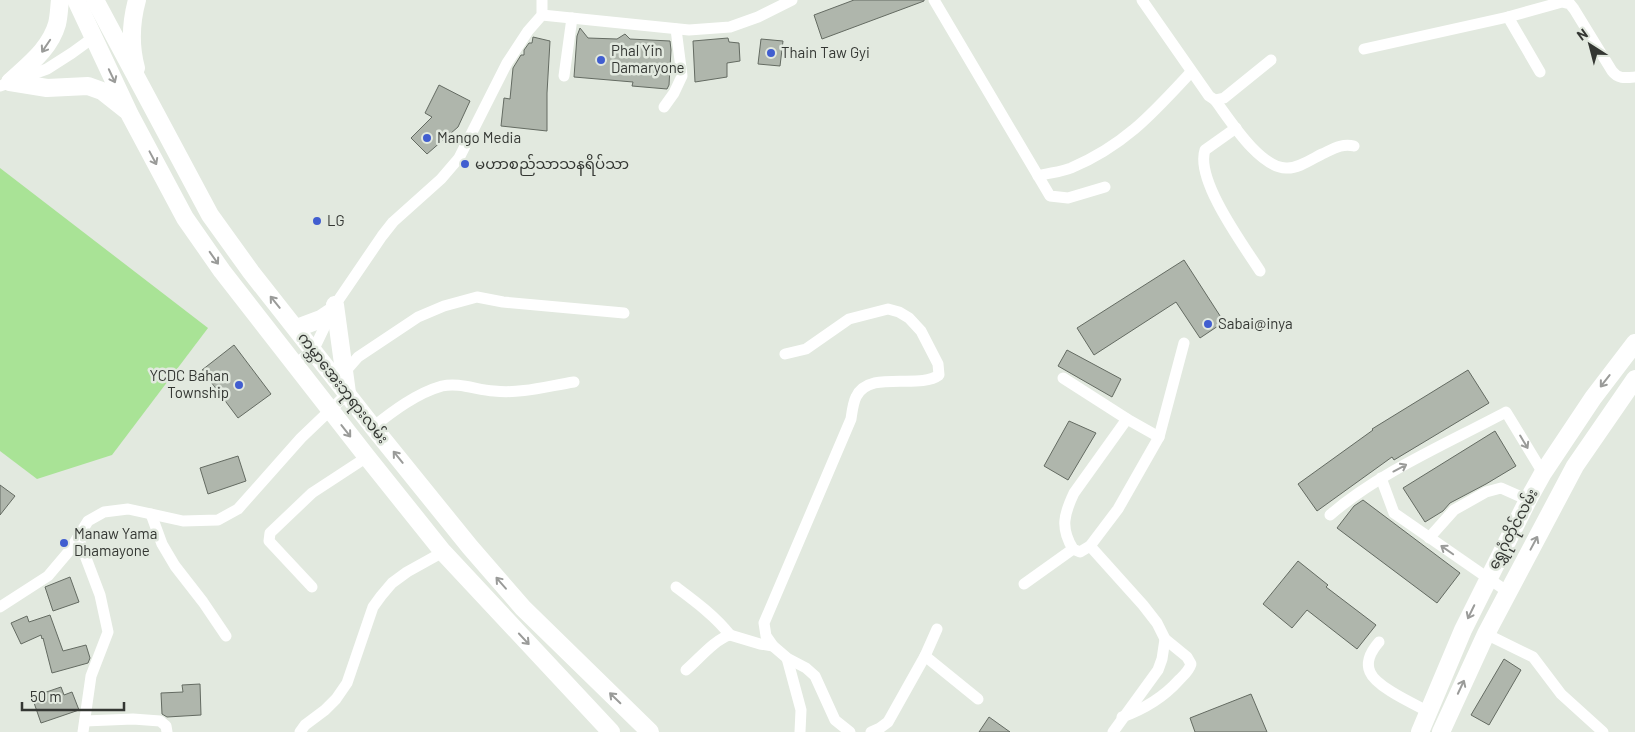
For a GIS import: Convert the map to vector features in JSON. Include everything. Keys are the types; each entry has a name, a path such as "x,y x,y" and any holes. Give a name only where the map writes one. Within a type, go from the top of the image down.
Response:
{"main road":[{"path":"5,84 36,58 48,43 57,24 60,0"},
{"name":"ကမ္ဘာအေးဘုရားလမ်း","path":"76,0 130,115 186,218 222,271 443,552 575,695 612,732"},
{"name":"ကမ္ဘာအေးဘုရားလမ်း","path":"95,0 210,216 251,272 470,547 522,608 650,732"},
{"path":"94,36 118,16 130,0"},
{"path":"137,0 132,19 135,65 148,101"},
{"path":"5,84 47,88 88,86 102,91 130,115"},
{"path":"297,328 321,319 334,308"},
{"path":"334,308 347,394"},
{"name":"ရွှေဂုံတိုင်လမ်း","path":"1420,732 1462,630 1528,500 1543,473 1593,398 1635,343"},
{"name":"ရွှေဂုံတိုင်လမ်း","path":"1441,732 1486,634 1575,466 1635,379"},
{"path":"575,695 595,678"}],"street":[{"path":"296,364 313,351 334,308 393,222 441,180 459,158 507,63 528,31 542,15 542,0"},
{"path":"542,15 689,30 730,27 758,17 792,0"},
{"path":"934,0 1050,196 1068,198 1105,187"},
{"path":"1142,0 1209,96 1215,100 1243,138 1259,155 1279,166 1287,168 1296,166 1345,144 1354,146"},
{"path":"1364,49 1508,17 1562,2 1570,4 1574,9 1616,76 1635,78"},
{"path":"1508,17 1540,72"},
{"path":"564,76 572,18"},
{"path":"664,107 682,76 676,29"},
{"path":"5,84 47,69 94,36"},
{"path":"1215,100 1224,98 1271,60"},
{"path":"1038,176 1070,168 1106,151 1153,113 1191,72"},
{"path":"1236,128 1205,150 1203,155 1211,188 1219,208 1260,271"},
{"path":"344,373 358,357 418,317 444,306 477,298 624,313"},
{"path":"785,354 806,349 848,320 888,309 899,312 909,318 920,331 938,364 939,375 934,378 921,381 887,381 865,387 856,396 851,419 764,623 766,636 773,646 787,658 806,668 815,676 835,720 850,732"},
{"path":"1127,419 1074,493 1068,507 1064,521 1065,532 1073,549 1080,552 1090,546 1118,509 1159,437 1184,343"},
{"path":"1062,378 1159,437"},
{"path":"373,426 398,408 441,386 457,384 495,392 516,391 574,382"},
{"path":"0,607 48,576 70,550 88,521 104,512 128,509 183,521 218,520 238,509 301,438 347,394"},
{"path":"1330,515 1381,478 1506,412 1543,473"},
{"path":"312,587 269,541 270,533 312,492 367,457"},
{"path":"1381,478 1394,513 1508,592"},
{"path":"1429,538 1454,510 1486,492 1501,488 1528,500"},
{"path":"151,514 162,544 175,566 226,636"},
{"path":"78,537 100,595 108,632 91,676 84,726 133,719 160,721 166,726 167,732"},
{"path":"1090,546 1143,605 1157,623 1165,638 1187,657 1191,664 1189,670 1170,690 1150,706 1122,718"},
{"path":"1024,584 1073,549"},
{"path":"300,732 305,725 336,699 347,683 373,607 381,596 392,583 407,572 443,552"},
{"path":"676,587 705,608 730,635 773,646"},
{"path":"871,732 888,722 925,656 937,629"},
{"path":"1486,634 1533,657 1561,694 1604,732"},
{"path":"686,670 719,641 730,635"},
{"path":"1112,732 1152,681 1162,659 1165,638"},
{"path":"1378,642 1372,650 1368,661 1370,672 1384,688 1429,712"},
{"path":"925,656 978,699"},
{"path":"787,658 801,710 800,732"}],"green space":[{"path":"0,168 208,328 112,455 37,479 0,451"}],"building":[{"path":"854,0 924,1 822,39 814,15"},
{"path":"580,28 588,38 617,39 625,34 630,39 670,41 669,85 667,89 632,86 633,82 574,77 577,36"},
{"path":"533,37 550,41 547,131 501,126 504,98 510,99 513,68 521,55 524,55 524,50 529,43 532,43"},
{"path":"728,38 729,42 739,43 740,61 727,63 727,77 695,82 693,41"},
{"name":"Thain Taw Gyi","path":"761,39 783,41 780,66 758,64"},
{"path":"439,85 470,101 458,127 427,154 411,138 432,117 425,113"},
{"path":"1184,260 1224,322 1200,338 1176,302 1094,355 1077,328"},
{"path":"234,345 271,394 238,418 202,370"},
{"path":"1067,350 1121,379 1112,397 1058,366"},
{"path":"1468,370 1489,403 1394,460 1392,457 1317,511 1298,484 1372,429"},
{"path":"1069,421 1096,433 1068,480 1044,466"},
{"path":"1495,431 1516,466 1450,503 1443,511 1425,522 1403,488"},
{"path":"238,456 246,481 208,494 200,468"},
{"path":"0,485 15,496 0,515"},
{"path":"1363,500 1460,573 1437,603 1337,528 1354,506"},
{"path":"1298,561 1328,585 1326,587 1376,625 1357,649 1307,610 1292,628 1263,604"},
{"path":"70,577 79,602 53,611 45,587"},
{"path":"50,615 63,651 86,645 90,658 88,663 52,673 41,635 21,644 11,623 27,616 29,622"},
{"path":"1504,659 1521,670 1489,725 1471,715"},
{"path":"200,684 201,715 167,717 162,714 161,693 183,692 182,685"},
{"path":"61,687 64,695 72,692 79,710 41,723 32,697"},
{"path":"1251,694 1267,732 1195,732 1190,718"},
{"path":"989,717 1010,732 979,732"}],"place":[{"name":"Thain Taw Gyi","path":"771,53"},
{"name":"Phal Yin Damaryone","path":"601,60"},
{"name":"Mango Media","path":"427,138"},
{"name":"မဟာစည်သာသနရိပ်သာ","path":"465,164"},
{"name":"LG","path":"317,221"},
{"name":"Sabai@inya","path":"1208,324"},
{"name":"YCDC Bahan Township","path":"239,385"},
{"name":"Manaw Yama Dhamayone","path":"64,543"}]}
